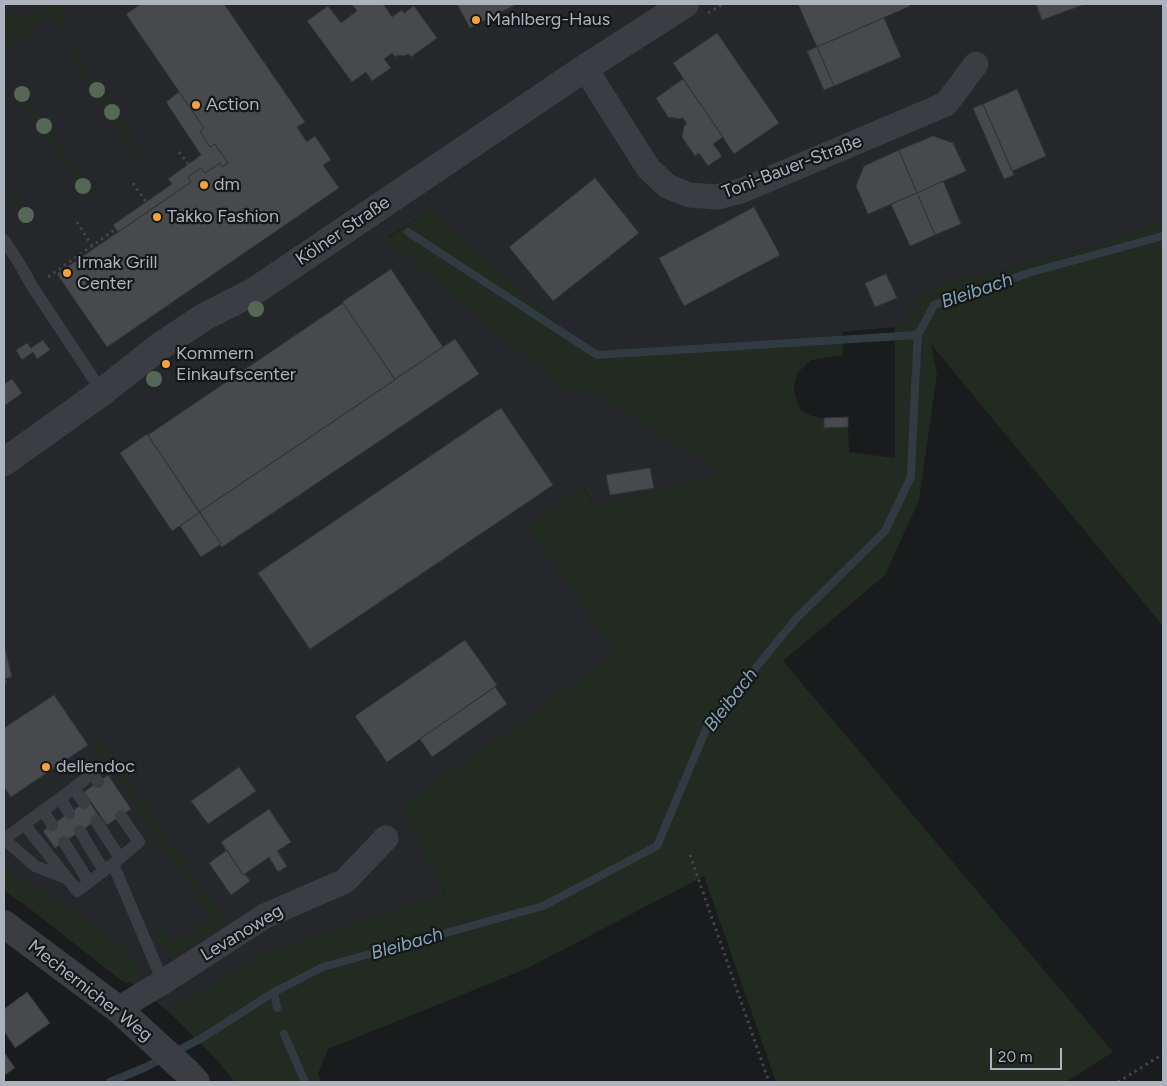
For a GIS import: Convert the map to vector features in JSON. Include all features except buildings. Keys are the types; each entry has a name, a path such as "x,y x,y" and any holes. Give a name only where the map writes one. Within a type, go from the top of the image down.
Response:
{"street":[{"name":"Kölner Straße","path":"4,462 102,392 159,347 204,317 253,292 585,68 685,4"},
{"name":"Toni-Bauer-Straße","path":"585,68 648,168 667,186 688,195 718,197 741,191 946,104 976,64"},
{"name":"Levanoweg","path":"118,1008 163,982 266,916 345,881 386,838"},
{"name":"Mechernicher Weg","path":"4,924 118,1008 192,1077"}],"lane":[{"path":"4,240 102,392"},
{"path":"68,878 35,866 4,839 92,774 98,782"},
{"path":"74,788 84,803"},
{"path":"60,798 69,813"},
{"path":"43,810 52,825"},
{"path":"24,824 77,891 113,865 139,842 121,816"},
{"path":"96,821 163,982"},
{"path":"80,831 113,865"},
{"path":"64,842 89,882"}],"path":[{"path":"180,152 188,164"},
{"path":"133,183 146,202"},
{"path":"77,222 94,247"},
{"path":"45,279 94,247 116,229"},
{"path":"4,682 9,681"},
{"path":"690,855 769,1082"},
{"path":"1118,1082 1163,1054"}],"shaded area":[{"path":"4,4 1163,4 1163,221 1091,247 932,288 895,327 597,360 430,209 387,238 563,389 597,395 724,473 595,507 583,487 616,654 403,805 445,895 256,957 169,1012 4,886"},
{"path":"43,4 61,4 64,7 63,28 52,15 4,49 4,18 44,13"},
{"path":"74,52 144,156 140,160 69,55"},
{"path":"21,88 92,192 87,196 15,92"},
{"path":"4,178 38,229 34,232 4,187"},
{"path":"430,209 597,360 842,332 843,355 811,360 797,373 794,385 795,396 800,409 811,416 824,418 825,428 848,427 849,452 895,458 895,327 932,288 1091,247 1163,221 1163,626 931,344 937,374 919,500 885,575 783,661 1113,1052 1066,1082 776,1082 704,876 528,968 328,1049 318,1074 322,1082 235,1082 217,1060 169,1012 256,957 445,895 403,805 616,654 527,525 582,487 595,507 723,473 597,395 563,389 387,239"},
{"path":"100,738 226,923 171,959 153,931 161,925 173,942 212,917 157,837 146,842 155,834 104,758 88,745"},
{"path":"4,862 14,874 41,891 55,897 122,946 137,966 140,979 127,983 123,982 29,908 4,891"}],"waterway":[{"path":"408,232 597,355 918,335"},
{"name":"Bleibach","path":"110,1082 146,1067 202,1038 274,992 323,967 543,906 657,846 707,727 795,620 885,531 911,477 918,335 934,305 1032,272 1163,236"},
{"path":"274,992 277,1008"},
{"path":"284,1034 305,1082"}],"place":[{"name":"Mahlberg-Haus","path":"476,20"},
{"name":"Action","path":"196,105"},
{"name":"dm","path":"204,185"},
{"name":"Takko Fashion","path":"157,217"},
{"name":"Irmak Grill Center","path":"67,273"},
{"name":"Kommern Einkaufscenter","path":"166,364"},
{"name":"dellendoc","path":"46,767"}]}
